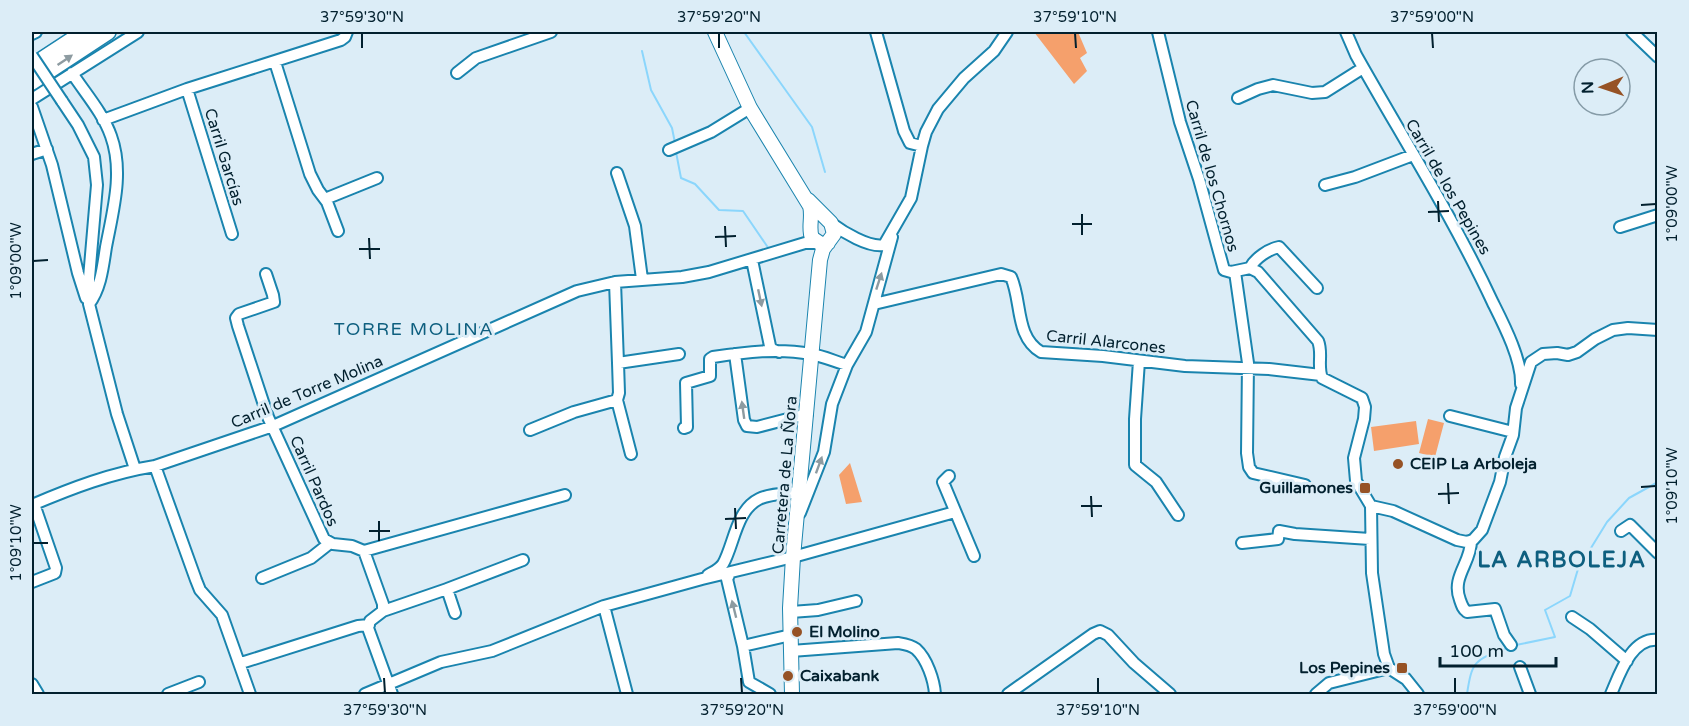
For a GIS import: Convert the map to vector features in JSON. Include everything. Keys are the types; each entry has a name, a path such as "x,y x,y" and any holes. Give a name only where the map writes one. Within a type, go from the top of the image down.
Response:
{"highway":[{"path":"32,66 100,33"},
{"path":"32,82 100,33"}],"main road":[{"path":"715,32 750,108 808,200 829,222 834,234 817,236"},
{"path":"808,200 817,236"},
{"path":"817,236 820,220 829,222"},
{"name":"Carretera de La Ñora","path":"792,694 790,612 793,557 822,251 817,236"}],"street":[{"path":"32,34 36,32"},
{"path":"32,99 138,32"},
{"path":"103,120 187,89 341,39 347,35 347,32"},
{"path":"457,73 476,58 551,32"},
{"path":"876,32 904,131 910,143 922,146"},
{"path":"829,222 858,239 884,245 911,198 922,146 930,123 963,78 993,51 1007,32"},
{"name":"Carril de los Chornos","path":"1158,32 1180,122 1199,179 1223,267 1229,272 1250,268 1263,277 1318,341 1321,350 1321,375"},
{"name":"Carril de los Pepines","path":"1346,32 1363,68 1468,251 1525,369 1521,378 1513,432 1498,489 1482,530 1471,541 1458,579 1458,597 1463,609 1467,612 1495,609 1504,635 1511,645"},
{"path":"1632,32 1658,57"},
{"path":"32,56 90,146 97,170 89,304 117,414 135,469"},
{"path":"275,62 310,174 325,200 338,231"},
{"path":"1238,98 1274,85 1312,93 1325,92 1363,68"},
{"path":"72,73 103,120 114,148 117,176 114,204 89,283"},
{"name":"Carril Garcías","path":"187,89 232,234"},
{"path":"32,107 89,283 89,304"},
{"path":"669,150 711,132 750,108"},
{"path":"32,154 47,149"},
{"path":"1325,185 1355,177 1413,155"},
{"path":"617,173 635,226 642,279"},
{"path":"325,200 378,178"},
{"path":"1620,227 1658,215"},
{"path":"797,519 824,452 832,404 847,365 866,332 893,231"},
{"name":"Carril de Torre Molina","path":"33,504 88,482 154,466 273,426 577,291 615,282 691,276 809,242 817,236 858,239"},
{"path":"877,245 885,252 887,260"},
{"path":"1250,268 1258,258 1279,247 1317,288"},
{"path":"752,260 771,348 779,352"},
{"path":"1235,272 1243,318 1248,369 1247,453 1249,467 1255,474 1305,485"},
{"name":"Carril Pardos","path":"266,274 274,302 239,314 236,322 273,426 319,531 330,543 352,546 364,551"},
{"name":"Carril Alarcones","path":"873,304 1000,274 1007,275 1013,281 1025,335 1038,350 1185,366 1269,369 1321,375"},
{"path":"615,282 620,393 617,400 631,454"},
{"path":"1525,369 1537,357 1550,353 1572,354 1613,330 1628,328 1658,330"},
{"path":"758,351 766,345 768,337"},
{"path":"684,428 687,424 685,399 687,381 710,376 711,357 758,351 779,352 812,354 847,365"},
{"path":"618,363 679,354"},
{"path":"735,354 744,420 747,426 757,427 807,414"},
{"path":"1139,361 1135,465 1156,482 1178,515"},
{"path":"1321,375 1338,387 1362,398 1365,407 1354,458 1356,481 1371,506 1370,539 1373,585 1384,654 1389,668 1407,679 1418,694"},
{"path":"530,430 576,411 617,400"},
{"path":"1450,416 1513,432"},
{"path":"154,466 196,580 201,590 222,615 241,663 250,694"},
{"path":"949,476 943,482 974,556"},
{"path":"702,579 719,568 724,561 741,519 751,504 768,496 800,492"},
{"path":"383,611 382,599 364,551 565,495"},
{"path":"32,582 55,573 56,568 33,504"},
{"path":"1371,506 1393,511 1457,540 1471,541"},
{"path":"365,694 390,689 448,660 492,651 604,606 955,512"},
{"path":"1621,531 1630,525 1658,553"},
{"path":"1242,543 1278,539 1279,531 1370,539"},
{"path":"262,578 311,558 330,543"},
{"path":"241,663 358,626 369,625 383,611 523,560"},
{"path":"724,561 725,570 732,572"},
{"path":"732,572 726,579 743,646 749,682 770,694"},
{"path":"447,589 455,613"},
{"path":"790,612 818,610 856,601"},
{"path":"604,606 627,694"},
{"path":"1572,617 1590,629 1626,661"},
{"path":"369,625 372,640 390,689"},
{"path":"1008,694 1093,634 1101,631 1108,635 1148,677 1170,694"},
{"path":"743,646 791,635"},
{"path":"1611,694 1626,661 1644,643 1658,640"},
{"path":"791,651 898,643 907,645 916,649 924,660 936,691"},
{"path":"1520,667 1530,694"},
{"path":"1316,694 1329,684 1389,668"},
{"path":"168,694 199,682"},
{"path":"32,684 38,694"}],"shaded area":[{"path":"1034,32 1078,32 1087,53 1080,58 1087,71 1074,84"},
{"path":"1428,419 1444,423 1435,457 1419,453"},
{"path":"1416,421 1419,444 1374,451 1371,427"},
{"path":"850,463 862,502 846,504 839,475"}],"waterway":[{"path":"744,32 812,127 825,172"},
{"path":"642,51 651,90 672,128 675,143"},
{"path":"676,152 681,178 695,184 719,210 743,211 769,249"},
{"path":"1516,645 1555,637 1545,610 1570,596 1578,569 1607,522 1629,498 1658,482"},
{"path":"1467,694 1471,674 1477,663 1488,655 1507,648"}],"place":[{"name":"CEIP La Arboleja","path":"1398,464"},
{"name":"Guillamones","path":"1365,488"},
{"name":"El Molino","path":"797,632"},
{"name":"Los Pepines","path":"1402,668"},
{"name":"Caixabank","path":"788,676"}],"district":[{"name":"TORRE MOLINA","path":"414,329"},
{"name":"LA ARBOLEJA","path":"1562,560"}]}
